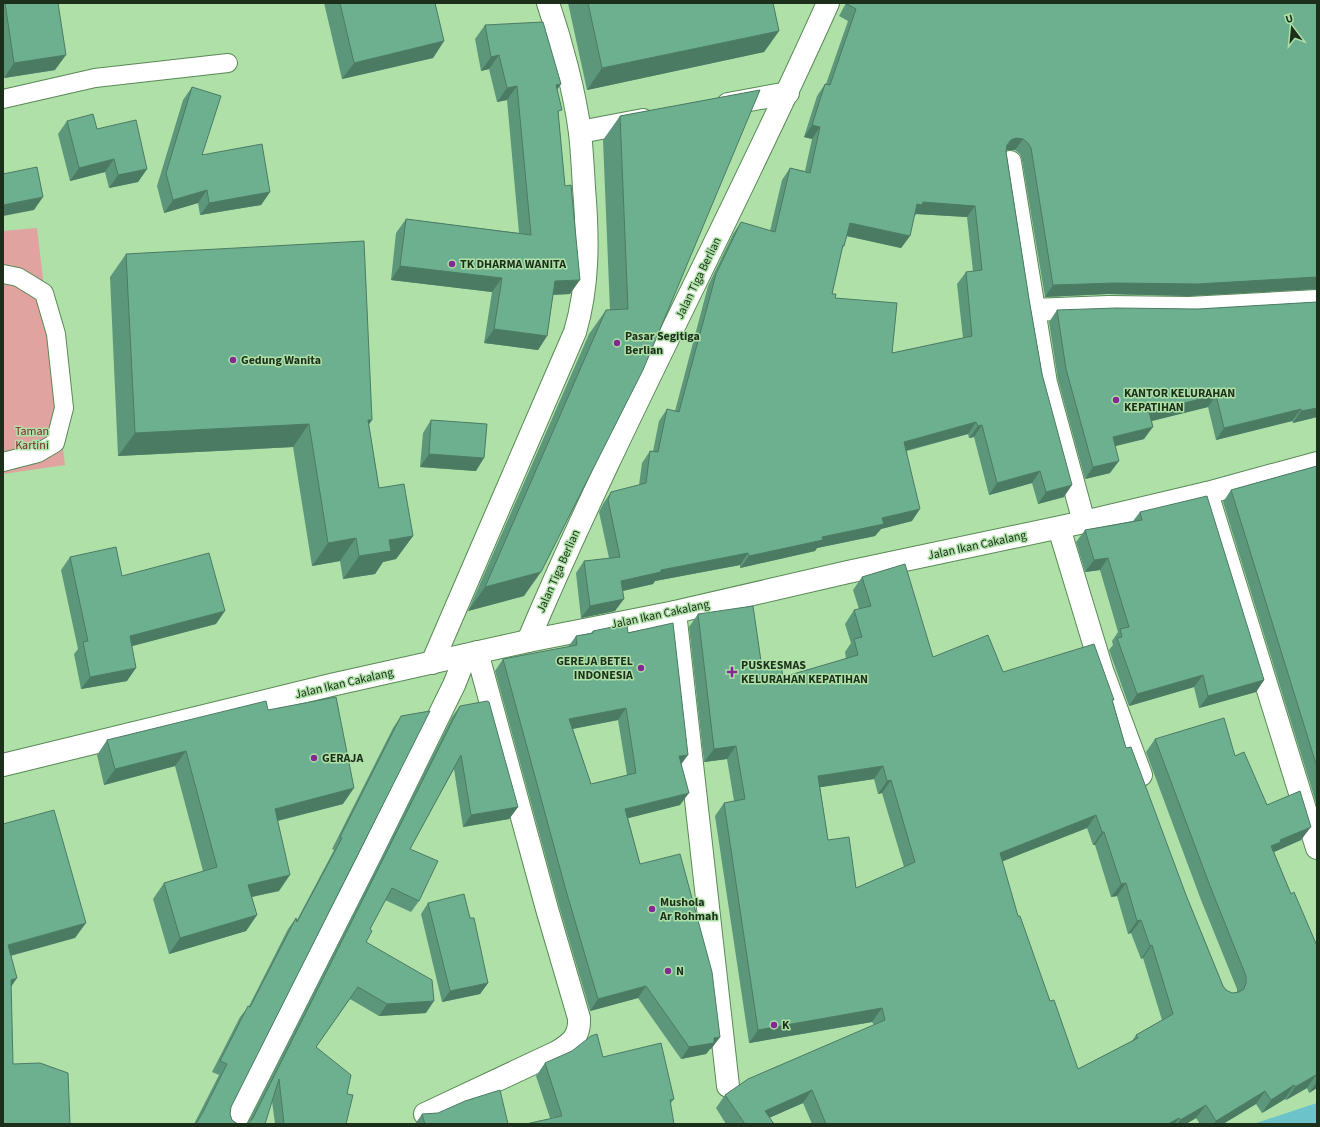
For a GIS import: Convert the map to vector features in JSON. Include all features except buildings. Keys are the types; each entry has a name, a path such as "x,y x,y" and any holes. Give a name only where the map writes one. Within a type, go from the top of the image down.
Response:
{"street":[{"path":"432,663 575,332 580,314 587,260 587,228 580,132 569,79 548,3"},
{"name":"Jalan Tiga Berlian","path":"528,640 566,551 788,93 828,3"},
{"path":"711,107 788,93"},
{"path":"580,132 664,116"},
{"path":"1010,162 1046,383 1084,522"},
{"path":"1033,310 1108,307 1189,308 1317,301"},
{"name":"Jalan Ikan Cakalang","path":"3,765 331,685 528,640 675,612 848,572 1059,528 1207,493 1317,463"},
{"path":"1207,493 1317,848"},
{"path":"1059,528 1102,670 1148,794"},
{"path":"675,612 728,1086"},
{"path":"425,1114 557,1052 570,1044 577,1036 580,1027 579,1018 471,653"},
{"path":"234,1124 471,653"}],"lane":[{"path":"3,99 95,78 228,63"},
{"path":"3,274 18,277 44,294 56,334 64,408 55,443 38,454 3,462"}],"green space":[{"name":"Taman Kartini","path":"37,228 65,465 3,474 3,231"}],"water":[{"path":"1317,1103 1317,1124 1253,1124"}],"place":[{"name":"TK DHARMA WANITA","path":"452,264"},
{"name":"Pasar Segitiga Berlian","path":"617,343"},
{"name":"Gedung Wanita","path":"233,360"},
{"name":"KANTOR KELURAHAN KEPATIHAN","path":"1116,400"},
{"name":"GEREJA BETEL INDONESIA","path":"641,668"},
{"name":"PUSKESMAS KELURAHAN KEPATIHAN","path":"732,672"},
{"name":"GERAJA","path":"314,758"},
{"name":"Mushola Ar Rohmah","path":"652,909"},
{"name":"N","path":"668,971"},
{"name":"K","path":"774,1025"}]}
